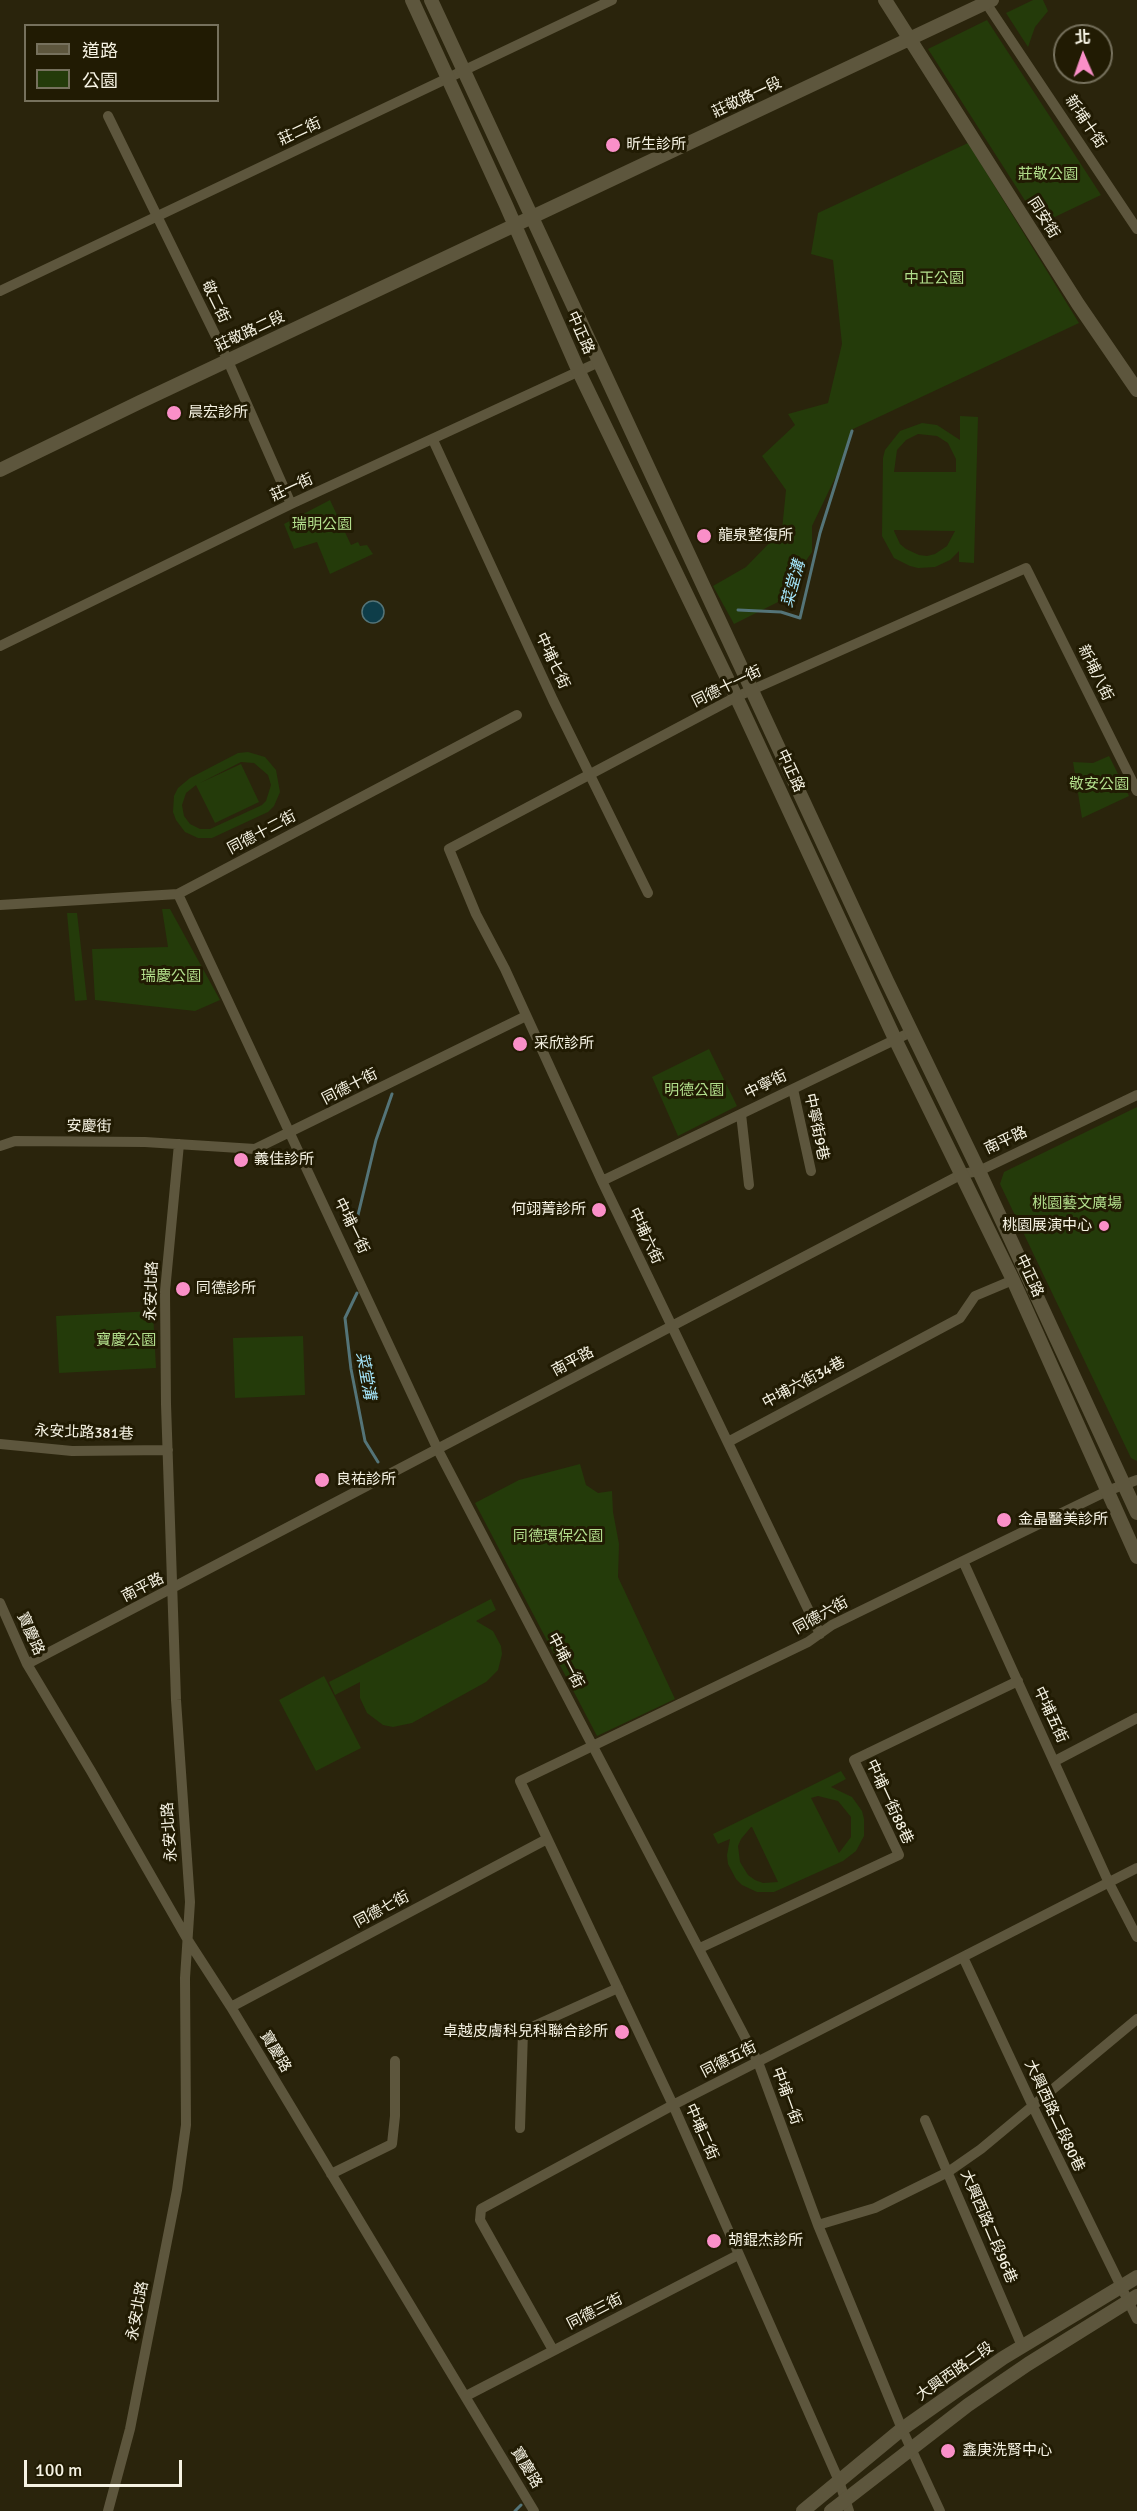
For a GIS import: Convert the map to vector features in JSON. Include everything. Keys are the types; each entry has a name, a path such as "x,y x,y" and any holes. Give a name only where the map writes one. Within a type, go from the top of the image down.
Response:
{"street":[{"name":"中正路","path":"412,0 516,226 579,372 736,697 895,1039 1013,1280 1137,1557"},
{"name":"中正路","path":"431,0 911,1032 1131,1483 1137,1513"},
{"name":"莊二街","path":"0,291 612,0"},
{"name":"同安街","path":"885,0 1078,304 1137,390"},
{"name":"莊敬路一段","path":"516,226 989,1"},
{"name":"新埔十街","path":"989,1 1137,229"},
{"name":"敬二街","path":"108,116 228,361 291,504"},
{"name":"莊敬路二段","path":"0,470 516,226"},
{"name":"莊一街","path":"0,646 291,504 599,362"},
{"name":"中埔七街","path":"433,440 590,776 648,893"},
{"name":"同德十一街","path":"449,849 736,697 1026,568"},
{"name":"新埔八街","path":"1026,568 1137,791"},
{"name":"同德十二街","path":"0,905 178,894 517,715"},
{"name":"中埔六街","path":"449,849 476,914 602,1181 820,1634"},
{"name":"中埔一街","path":"178,894 361,1281 438,1450 758,2062 818,2225 902,2429 940,2511"},
{"name":"同德十街","path":"179,1144 255,1149 290,1134 525,1016"},
{"name":"中寧街","path":"602,1181 911,1032"},
{"name":"中寧街9巷","path":"793,1089 811,1171"},
{"name":"南平路","path":"27,1665 962,1174 979,1170 1137,1095"},
{"path":"741,1114 749,1185"},
{"name":"安慶街","path":"0,1146 15,1141 179,1144"},
{"name":"永安北路","path":"108,2511 130,2429 177,2190 186,2125 185,1977 190,1902 177,1712 172,1590 165,1291 179,1144"},
{"name":"中埔六街34巷","path":"728,1442 960,1318 975,1296 1013,1280"},
{"name":"永安北路381巷","path":"0,1444 72,1450 168,1450"},
{"name":"同德六街","path":"520,1781 808,1642 832,1625 963,1561 1107,1491 1131,1483"},
{"name":"中埔五街","path":"963,1561 1109,1882 1137,1937"},
{"name":"寶慶路","path":"0,1603 27,1665 189,1942 231,2007 534,2511"},
{"name":"中埔一街88巷","path":"700,1948 899,1855 854,1760 1017,1681"},
{"path":"1055,1761 1137,1718"},
{"name":"中埔二街","path":"520,1781 673,2105 847,2505"},
{"name":"同德七街","path":"231,2007 547,1839"},
{"name":"同德五街","path":"553,2350 480,2220 481,2209 673,2105 1137,1868"},
{"name":"大興西路二段80巷","path":"963,1957 1120,2286 1132,2299 1137,2319"},
{"path":"520,2128 523,2031 618,1988"},
{"path":"818,2225 875,2208 948,2172 981,2149 1137,2019"},
{"path":"331,2174 392,2144 396,2116 395,2061"},
{"name":"大興西路二段96巷","path":"925,2120 1022,2346"},
{"name":"同德三街","path":"466,2396 738,2255"},
{"name":"大興西路二段","path":"803,2511 902,2429 1022,2346 1137,2277"},
{"path":"831,2511 847,2505 911,2448 1028,2364 1132,2299"}],"green space":[{"path":"1033,0 1043,0 1048,11 1035,27 1028,47 1006,13"},
{"name":"莊敬公園","path":"987,20 1101,195 1040,224 928,49"},
{"name":"中正公園","path":"968,143 1079,323 851,430 837,474 812,526 812,552 796,575 790,596 734,624 713,586 746,567 782,530 786,490 762,456 795,425 788,414 828,403 842,344 833,260 811,254 818,213"},
{"path":"960,416 978,417 974,563 959,562 959,551 950,560 935,567 910,566 894,558 882,536 885,450 900,431 922,423 937,425 960,440","holes":["918,434 937,436 948,443 956,459 956,472 894,472 897,450 906,440","894,530 955,531 947,546 927,556 919,555 900,544"]},
{"name":"瑞明公園","path":"330,500 351,545 358,542 360,546 367,545 373,554 330,574 317,542 294,549 284,524"},
{"path":"248,752 265,757 276,770 280,792 274,806 268,812 212,838 198,838 185,832 173,812 174,796 178,788 190,778 238,753","holes":["241,762 254,763 268,775 271,785 266,801 262,805 210,829 200,829 190,824 184,816 182,805 186,793 196,785 215,823 259,802 241,764 200,783"]},
{"name":"敬安公園","path":"1109,756 1129,796 1082,818 1073,762 1093,763"},
{"name":"瑞慶公園","path":"162,909 170,909 220,1000 195,1011 95,1000 92,949 168,947"},
{"path":"67,913 77,913 87,1000 75,1001"},
{"name":"明德公園","path":"709,1049 737,1106 678,1136 652,1077"},
{"name":"桃園藝文廣場","path":"1137,1107 1137,1461 1131,1458 1000,1184 1004,1172"},
{"name":"寶慶公園","path":"153,1311 156,1368 59,1373 56,1316"},
{"path":"303,1336 305,1395 235,1398 233,1338"},
{"name":"同德環保公園","path":"580,1464 586,1485 598,1493 612,1491 619,1544 618,1577 675,1699 597,1736 475,1503 519,1480"},
{"path":"491,1599 496,1610 476,1621 493,1631 501,1646 502,1654 498,1670 486,1682 412,1723 393,1727 383,1725 367,1713 360,1698 360,1682 335,1695 329,1682"},
{"path":"324,1676 361,1748 316,1771 279,1700"},
{"path":"841,1771 846,1779 831,1787 852,1797 862,1811 864,1819 864,1836 856,1851 843,1861 774,1892 757,1892 742,1885 728,1864 730,1839 718,1844 713,1834","holes":["818,1796 838,1801 851,1817 851,1837 839,1853 811,1798","752,1827 778,1882 763,1883 755,1880 748,1875 740,1862 738,1846"]}],"water":[{"path":"373,601 381,604 384,612 381,620 373,623 365,620 362,612 365,604"}],"waterway":[{"name":"菜堂溝","path":"738,610 781,612 800,618 820,533 852,431"},
{"name":"菜堂溝","path":"358,1215 376,1140 392,1094"},
{"name":"菜堂溝","path":"357,1293 345,1318 351,1369 365,1441 378,1462"},
{"name":"菜堂溝","path":"515,2511 521,2505"}],"place":[{"name":"昕生診所","path":"613,145"},
{"name":"晨宏診所","path":"174,413"},
{"name":"龍泉整復所","path":"704,536"},
{"name":"采欣診所","path":"520,1044"},
{"name":"義佳診所","path":"241,1160"},
{"name":"何翊菁診所","path":"599,1210"},
{"name":"桃園展演中心","path":"1104,1226"},
{"name":"同德診所","path":"183,1289"},
{"name":"良祐診所","path":"322,1480"},
{"name":"金晶醫美診所","path":"1004,1520"},
{"name":"卓越皮膚科兒科聯合診所","path":"622,2032"},
{"name":"胡錕杰診所","path":"714,2241"},
{"name":"鑫庚洗腎中心","path":"948,2451"}]}
